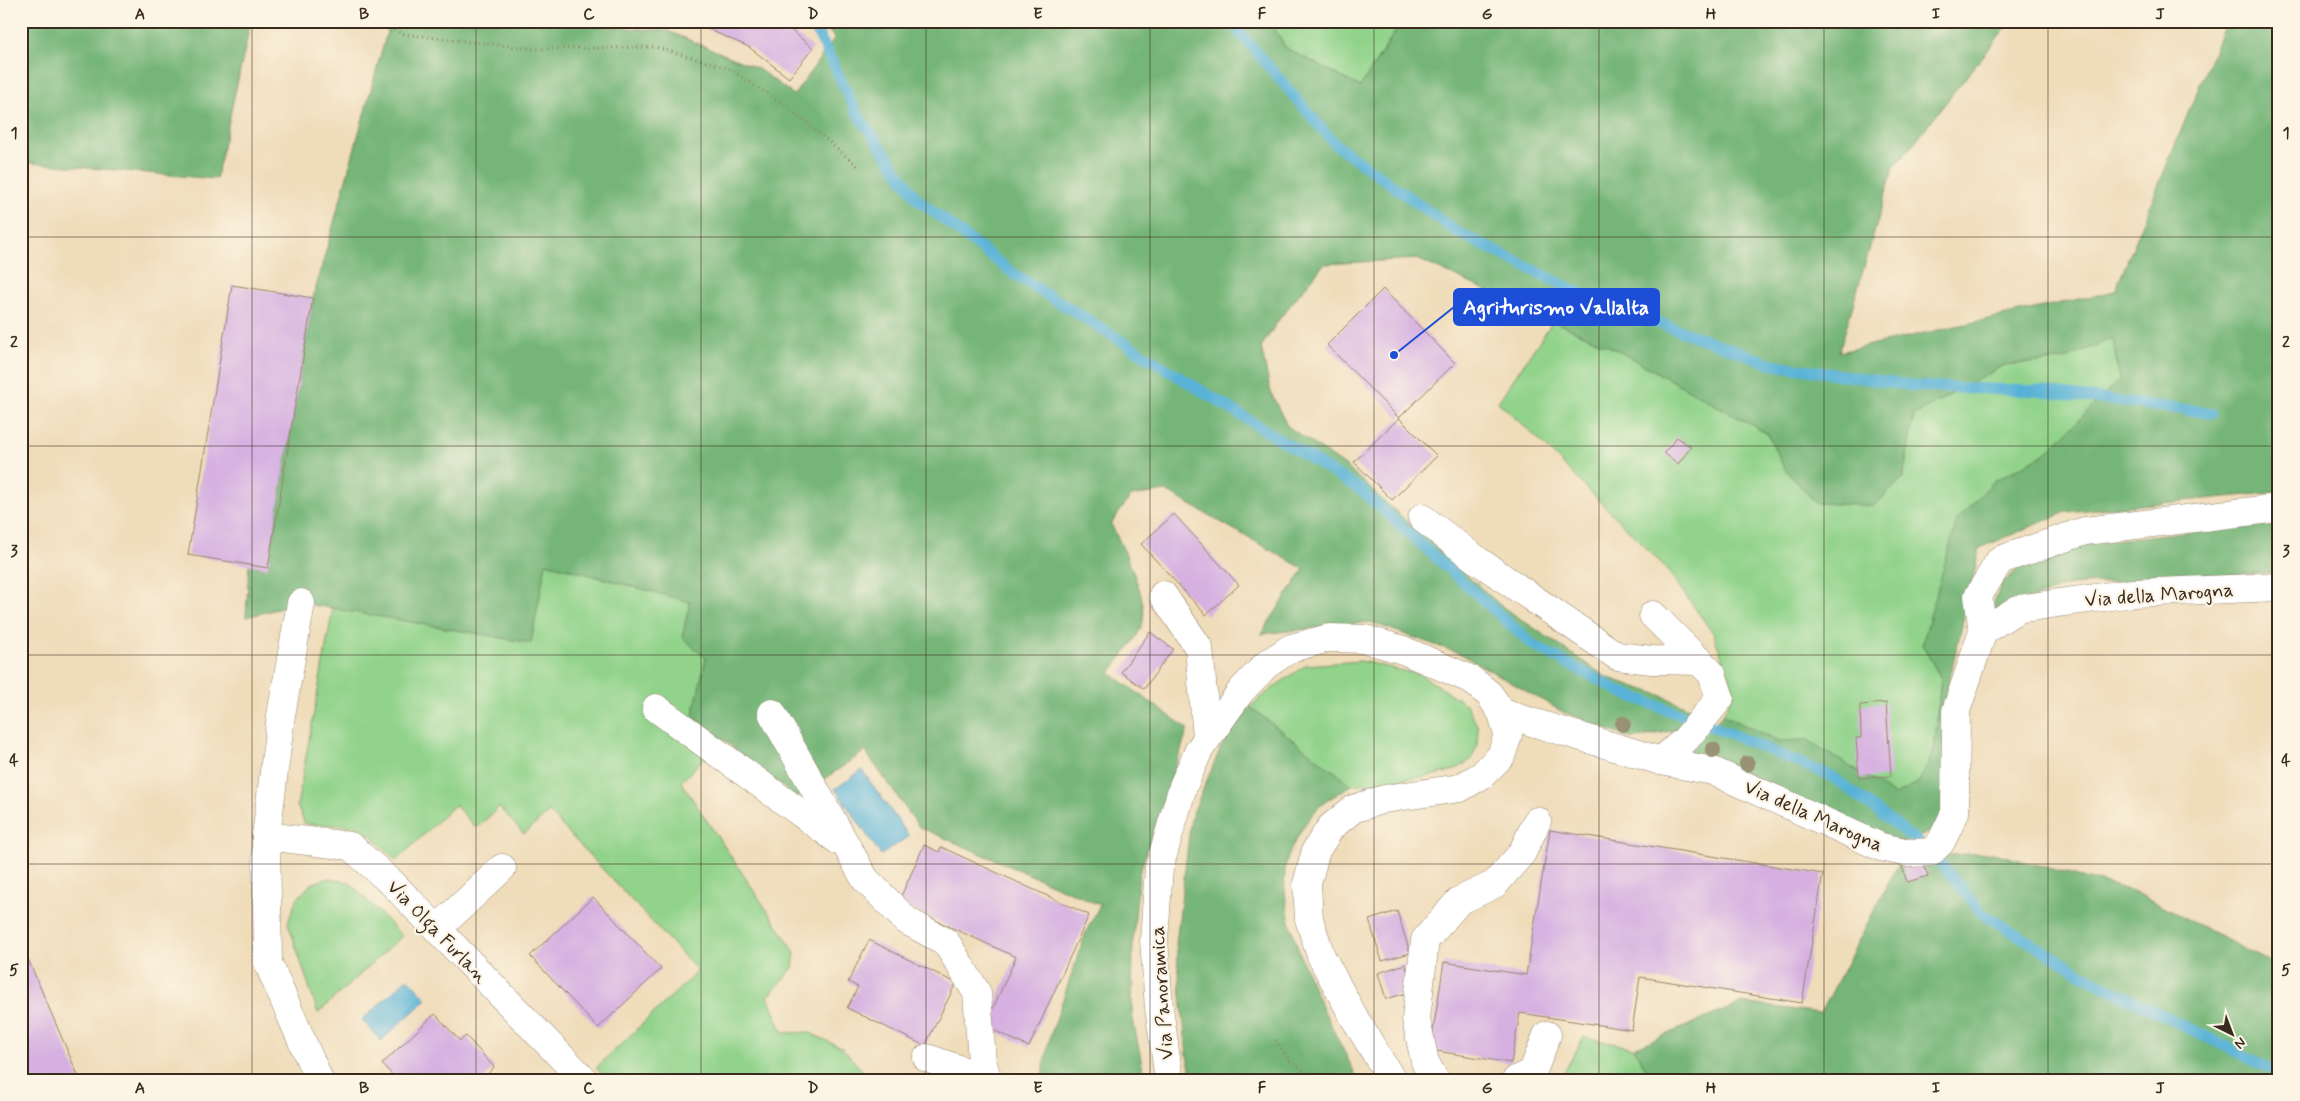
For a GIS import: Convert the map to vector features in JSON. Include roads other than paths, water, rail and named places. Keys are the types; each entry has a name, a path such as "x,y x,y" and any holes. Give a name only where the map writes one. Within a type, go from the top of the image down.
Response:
{"street":[{"path":"1983,631 1978,596 2000,560 2085,531 2279,508"},
{"path":"1422,518 1477,560 1617,656 1652,660 1700,661"},
{"name":"Via della Marogna","path":"1502,714 1661,762 1713,771 1881,847 1909,853 1931,852 1941,842 1955,813 1956,711 1983,631 2018,609 2058,603 2133,593 2279,587"},
{"path":"1163,595 1199,648 1207,737"},
{"path":"301,603 281,715 266,836 268,962 319,1080"},
{"path":"1653,615 1712,674 1720,698 1686,740 1661,762"},
{"name":"Via Panoramica","path":"1170,1080 1159,1008 1154,940 1159,868 1183,786 1199,750 1241,690 1268,664 1291,648 1330,638 1365,639 1411,653 1470,680 1489,694 1502,714 1508,735 1501,756 1482,775 1460,788 1384,799 1353,809 1331,827 1316,850 1307,884 1309,919 1321,956 1392,1080"},
{"path":"656,708 846,846"},
{"path":"772,713 865,879 907,921 946,942 977,993 982,1061 988,1079"},
{"path":"1435,1080 1425,1062 1416,1019 1425,940 1459,900 1494,884 1522,853 1537,821"},
{"name":"Via Olga Furlan","path":"266,836 350,846 393,884 584,1080"},
{"path":"437,929 502,868"},
{"path":"1516,1080 1533,1071 1548,1035"},
{"path":"927,1058 988,1079"}],"water":[{"path":"862,770 909,836 881,855 835,789"},
{"path":"408,978 427,999 381,1041 362,1020"}],"waterway":[{"path":"812,21 857,113 917,199 1014,274 1361,490 1533,645 1623,693 1721,730 1833,777 1931,852 1983,914 2094,981 2279,1073"},
{"path":"1230,21 1335,144 1457,232 1587,297 1775,365 1913,386 2036,391 2212,413"}],"place":[{"name":"Agriturismo Vallalta","path":"1394,355"}]}
